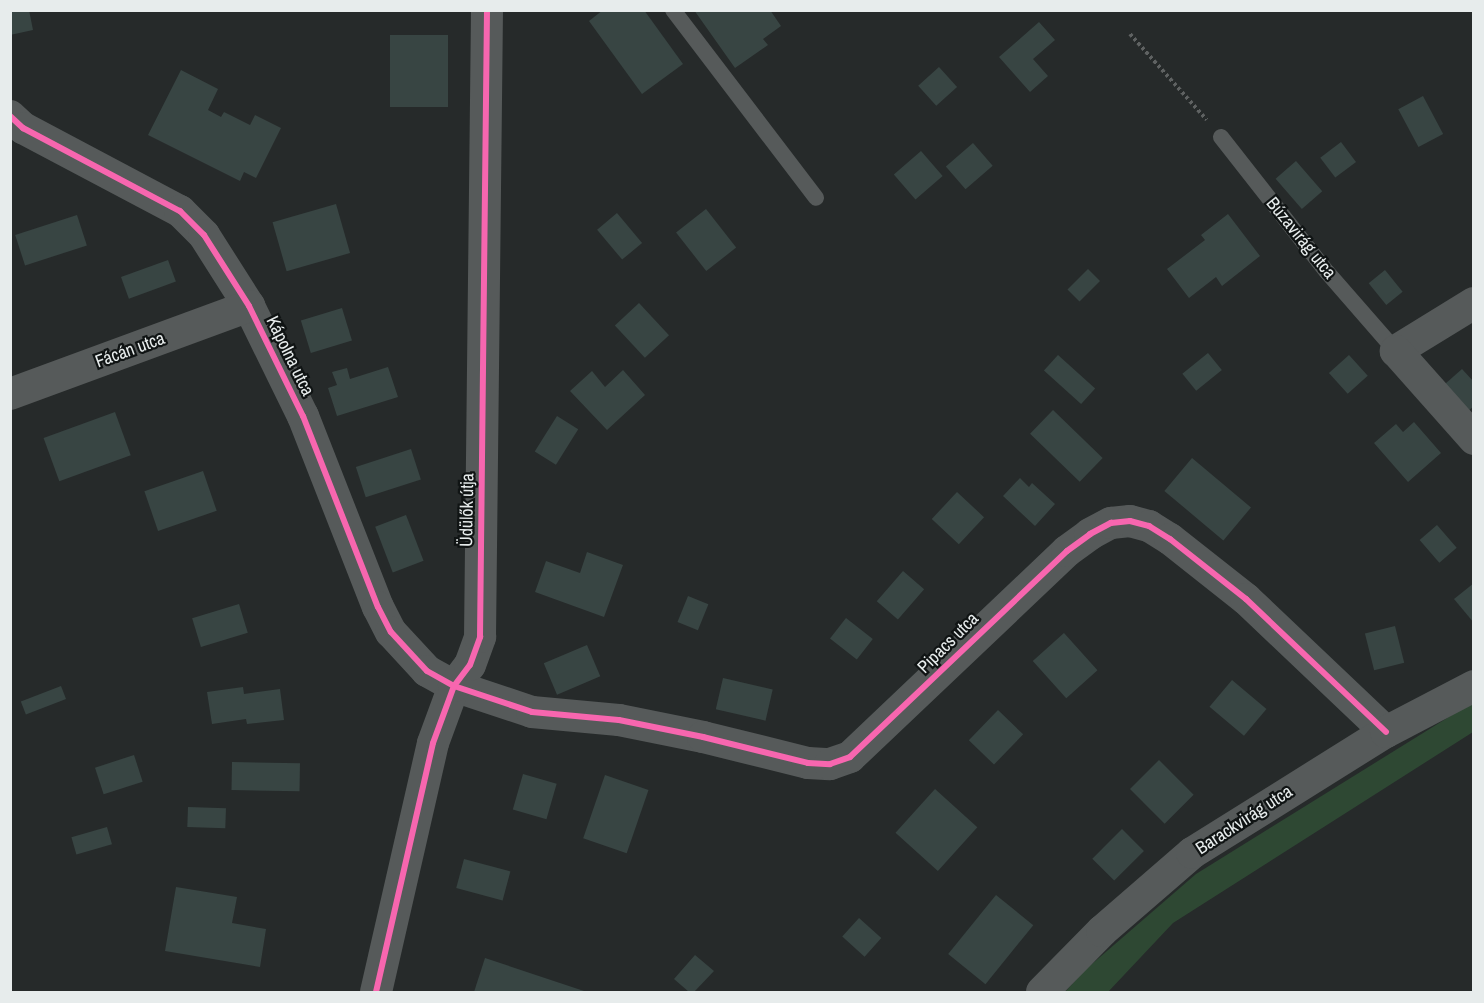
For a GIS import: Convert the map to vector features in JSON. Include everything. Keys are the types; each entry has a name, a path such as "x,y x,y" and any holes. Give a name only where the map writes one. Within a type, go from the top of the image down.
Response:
{"street":[{"name":"Üdülők útja","path":"376,993 433,743 454,686 470,665 480,637 487,10"},
{"name":"Kápolna utca","path":"15,125 180,210 204,235 249,306 303,416 378,607 392,632 426,671 454,686"},
{"path":"1396,351 1473,303"},
{"name":"Fácán utca","path":"10,394 249,306"},
{"name":"Búzavirág utca","path":"1396,351 1473,439"},
{"name":"Pipacs utca","path":"454,686 532,712 618,720 703,737 808,763 830,764 850,757 1067,551 1090,534 1111,523 1130,521 1149,526 1170,539 1246,598 1386,732"},
{"name":"Barackvirág utca","path":"1042,993 1102,931 1192,853 1386,732 1473,686"}],"lane":[{"path":"673,10 816,198"},
{"name":"Búzavirág utca","path":"1221,137 1327,272 1396,351"}],"path":[{"path":"1130,34 1221,137"}],"green space":[{"path":"1473,702 1473,732 1173,923 1108,992 1065,992 1085,970 1196,874"}],"building":[{"path":"10,10 29,10 33,30 10,35"},
{"path":"603,10 644,10 683,64 642,94 589,21"},
{"path":"694,10 770,10 781,26 763,39 768,45 735,68"},
{"path":"1039,22 1055,40 1033,59 1048,76 1030,92 999,57"},
{"path":"390,35 448,35 448,107 390,107"},
{"path":"939,67 957,87 936,106 918,86"},
{"path":"181,70 218,89 208,110 221,117 224,112 250,125 255,115 281,128 256,178 244,172 240,181 148,135"},
{"path":"1423,96 1443,134 1418,147 1398,109"},
{"path":"1341,142 1356,162 1335,178 1320,158"},
{"path":"973,143 993,166 966,189 946,167"},
{"path":"921,151 943,176 915,200 894,175"},
{"path":"1296,161 1322,191 1302,209 1276,179"},
{"path":"336,204 350,253 287,271 273,222"},
{"path":"706,209 736,248 706,271 676,232"},
{"path":"617,213 642,243 622,260 597,230"},
{"path":"1228,214 1260,256 1222,286 1216,277 1189,298 1167,269 1205,240 1201,235"},
{"path":"77,215 87,245 25,266 15,235"},
{"path":"168,260 176,282 129,299 121,277"},
{"path":"1088,269 1100,281 1080,302 1067,290"},
{"path":"1385,270 1403,292 1386,305 1369,283"},
{"path":"639,303 669,335 645,358 615,326"},
{"path":"342,308 352,341 311,353 301,321"},
{"path":"1208,353 1222,370 1196,391 1182,374"},
{"path":"1058,355 1095,388 1081,404 1044,371"},
{"path":"1349,355 1368,376 1348,394 1329,373"},
{"path":"388,367 398,397 337,416 328,388 337,385 332,372 347,368 350,379"},
{"path":"1462,369 1474,382 1474,406 1468,411 1445,384"},
{"path":"623,370 645,395 607,430 570,391 592,371 605,387"},
{"path":"1053,410 1103,458 1080,482 1030,434"},
{"path":"115,412 131,455 59,481 44,438"},
{"path":"557,416 578,429 556,465 535,452"},
{"path":"1414,422 1441,453 1408,482 1374,443 1396,424 1403,432"},
{"path":"411,449 421,479 366,497 356,467"},
{"path":"1192,458 1251,507 1223,540 1164,491"},
{"path":"203,471 217,511 158,531 144,491"},
{"path":"1020,478 1029,487 1032,483 1055,504 1035,526 1003,496"},
{"path":"957,492 984,517 959,544 932,519"},
{"path":"406,515 424,561 393,573 375,527"},
{"path":"1437,525 1457,548 1439,563 1420,540"},
{"path":"587,552 623,565 604,617 535,592 546,561 580,573"},
{"path":"903,571 924,589 898,620 877,601"},
{"path":"1474,583 1474,623 1454,599"},
{"path":"688,596 708,604 698,630 678,622"},
{"path":"239,604 248,633 201,647 192,618"},
{"path":"846,618 873,639 857,659 830,638"},
{"path":"1395,626 1404,663 1374,670 1365,633"},
{"path":"1064,633 1097,670 1066,698 1033,661"},
{"path":"587,645 600,676 557,695 544,663"},
{"path":"723,678 773,689 765,721 716,709"},
{"path":"1232,680 1266,709 1244,736 1210,707"},
{"path":"61,686 66,699 26,714 21,701"},
{"path":"243,687 244,694 280,689 284,720 247,724 246,719 212,724 207,692"},
{"path":"998,710 1023,734 994,765 969,740"},
{"path":"134,755 143,782 104,794 95,768"},
{"path":"1159,760 1194,795 1165,824 1130,789"},
{"path":"232,762 300,763 300,791 232,790"},
{"path":"523,774 557,784 546,819 513,810"},
{"path":"605,775 648,790 627,853 583,838"},
{"path":"935,789 977,827 938,871 896,833"},
{"path":"188,807 226,808 225,828 187,827"},
{"path":"107,827 112,844 76,855 71,837"},
{"path":"1122,829 1144,851 1114,881 1092,859"},
{"path":"464,859 510,871 503,900 456,888"},
{"path":"176,887 237,897 232,923 266,929 260,967 165,951"},
{"path":"996,895 1033,925 985,984 948,954"},
{"path":"859,918 881,938 865,957 842,937"},
{"path":"695,955 714,971 694,992 689,992 674,979"},
{"path":"485,958 587,992 474,992"}],"cycle path":[{"path":"376,992 433,743 454,686 470,665 480,637 487,10"},
{"path":"10,116 23,128 180,211 204,235 249,306 303,416 378,607 391,632 427,671 454,686 532,712 619,720 703,737 808,763 830,764 850,757 1067,551 1090,534 1111,523 1130,521 1149,526 1170,539 1246,599 1386,732"}]}
